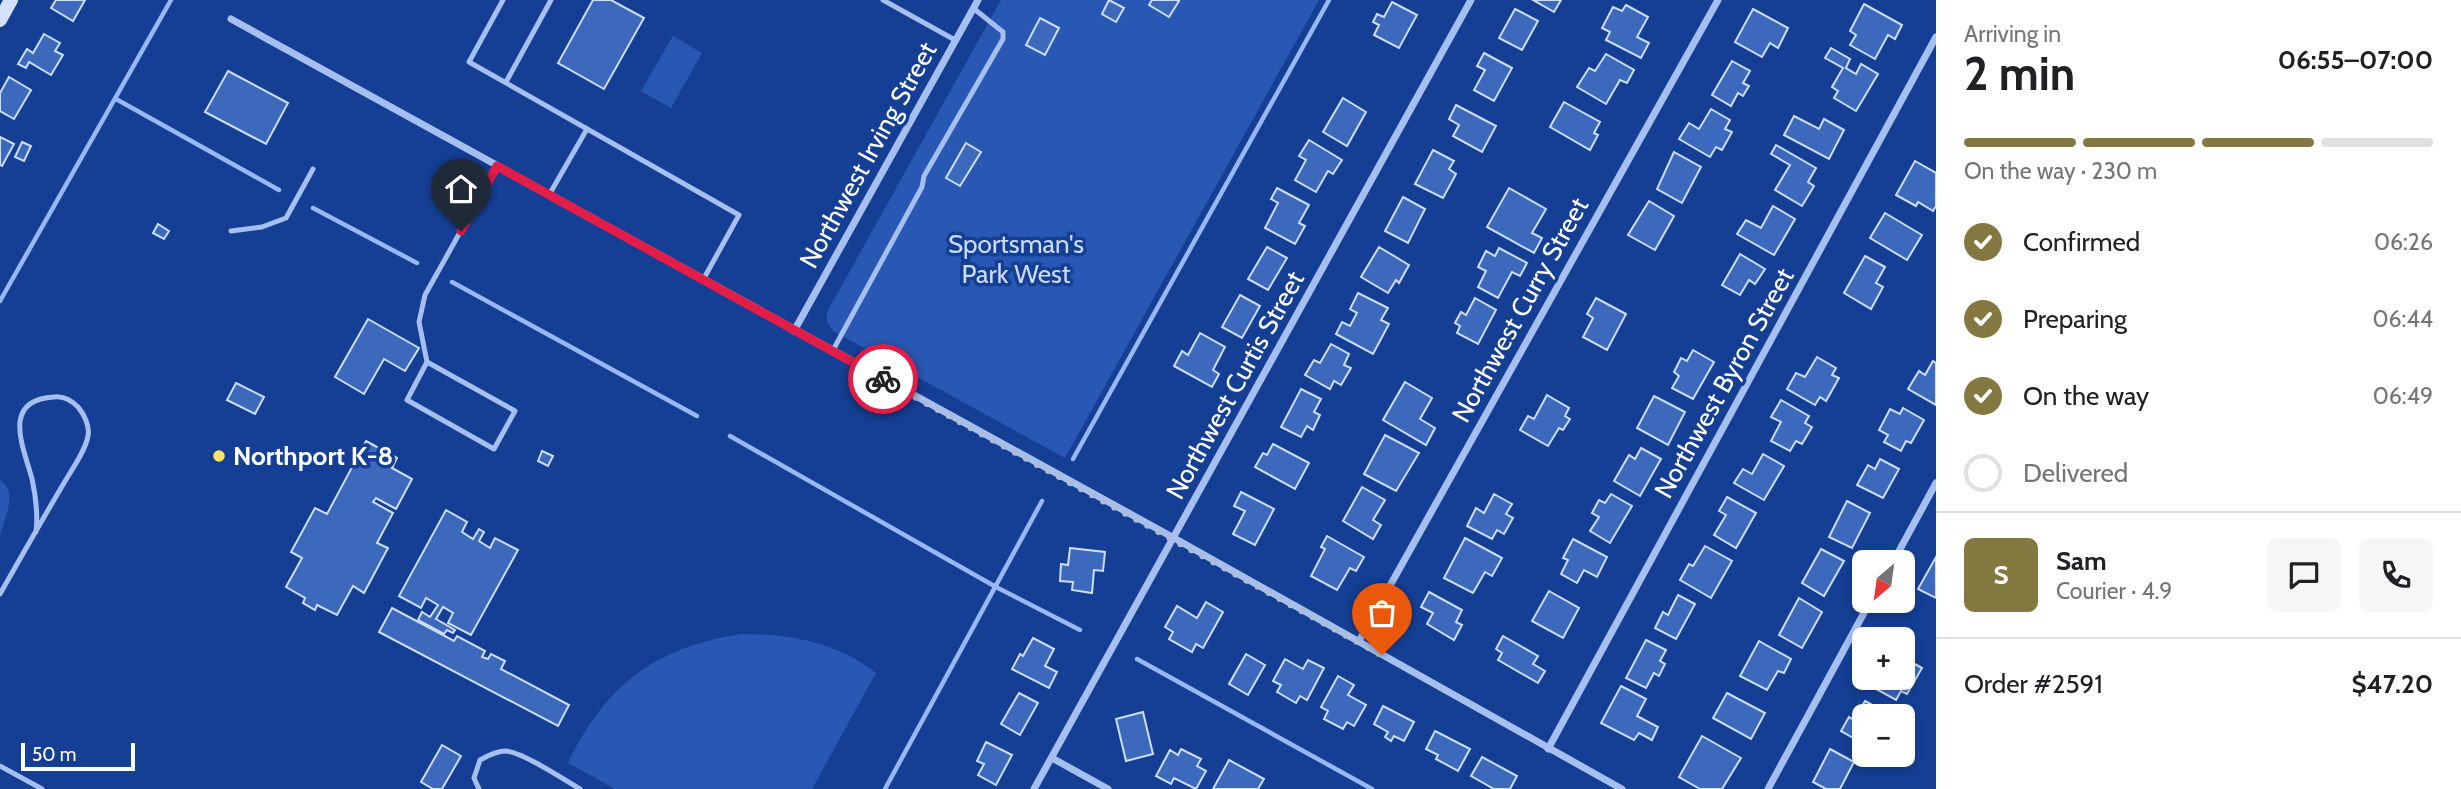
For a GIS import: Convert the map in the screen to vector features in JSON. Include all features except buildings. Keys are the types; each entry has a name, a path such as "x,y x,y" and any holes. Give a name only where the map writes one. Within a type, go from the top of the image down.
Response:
{"main road":[{"path":"0,20 11,0"}],"street":[{"name":"Northwest Irving Street","path":"794,331 978,0"},
{"name":"Northwest Curtis Street","path":"1034,789 1471,0"},
{"name":"Northwest Curry Street","path":"1359,642 1718,0"},
{"path":"232,19 832,352 1174,538 1622,789"},
{"name":"Northwest Byron Street","path":"1548,749 1936,37"},
{"path":"1899,550 1936,482"},
{"path":"1768,789 1864,613"},
{"path":"1052,758 1108,789"}],"lane":[{"path":"503,0 469,62 739,215 703,280"},
{"path":"506,82 551,0"},
{"path":"883,0 956,40"},
{"path":"832,352 922,187 924,176 1003,39 1003,32 974,8"},
{"path":"550,195 587,129"},
{"path":"427,362 515,411 494,449 407,400 427,362 419,322 425,295 497,166"},
{"path":"231,231 262,227 286,218 313,169"},
{"path":"0,594 36,532 88,436 88,424 81,411 73,402 59,396 45,397 32,403 19,418 17,428 37,502 36,532"},
{"path":"479,789 474,778 480,760 506,751 580,789"},
{"path":"0,766 43,789"},
{"path":"563,789 567,782"}],"green space":[{"name":"Sportsman's Park West","path":"1001,0 1319,0 1065,458 833,331 827,321 827,312"},
{"path":"673,36 702,53 671,108 641,91"},
{"path":"0,480 9,491 9,498 0,536"},
{"path":"742,634 813,642 846,654 876,673 812,789 615,789 568,763 599,712 616,691 636,674 683,649"}],"waterway":[{"path":"0,301 171,0"},
{"path":"1073,459 1329,0"},
{"path":"116,99 279,190"},
{"path":"313,208 417,263"},
{"path":"452,282 697,416"},
{"path":"730,436 996,587 1080,630"},
{"path":"885,789 1042,501"},
{"path":"1137,659 1372,789"}],"way so far":[{"path":"883,379 1382,655"}],"place":[{"name":"Northport K-8","path":"219,456"}],"route":[{"path":"461,231 497,166 883,379"}]}
